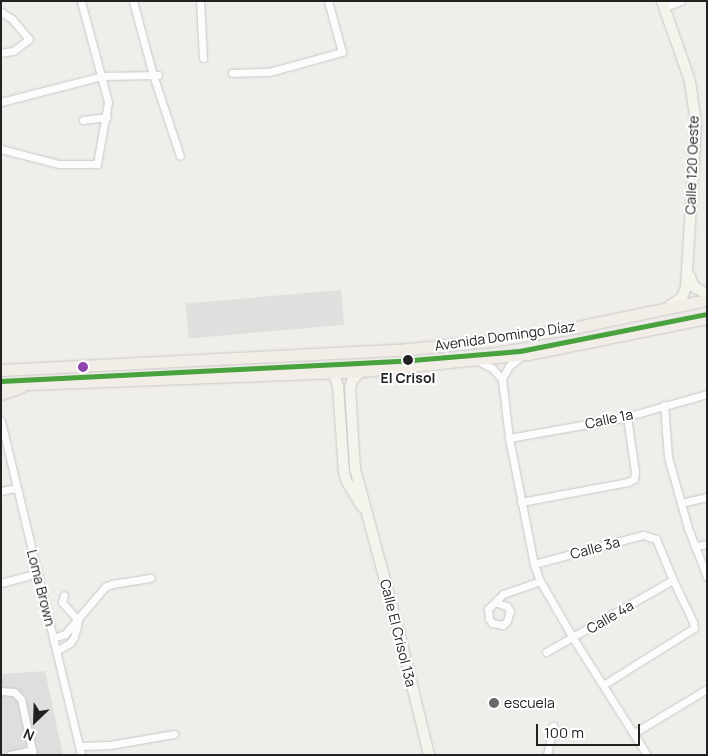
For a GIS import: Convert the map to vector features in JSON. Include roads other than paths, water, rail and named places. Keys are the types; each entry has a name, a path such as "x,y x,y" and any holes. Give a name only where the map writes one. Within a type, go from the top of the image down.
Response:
{"main road":[{"name":"Avenida Domingo Díaz","path":"4,369 398,350 490,341 563,330 707,300"},
{"name":"Avenida Domingo Díaz","path":"3,393 32,383 360,371 528,354 707,318"}],"street":[{"path":"1,149 59,164 97,164 107,117 108,102 81,1"},
{"path":"133,1 180,156"},
{"path":"200,1 203,58"},
{"path":"232,73 269,72 342,52 328,1"},
{"path":"664,4 681,1"},
{"name":"Calle 120 Oeste","path":"657,310 682,298 686,292 696,124 690,81 664,4"},
{"path":"1,12 12,19 29,39 13,51 1,53"},
{"path":"1,102 102,76 156,75"},
{"path":"83,120 107,117"},
{"path":"688,274 694,287 707,294"},
{"path":"528,354 514,361 502,379 509,438 534,564 540,581 573,638 647,755"},
{"path":"470,360 485,364 502,379"},
{"name":"Calle El Crisol 13a","path":"346,422 350,388 352,381 360,371"},
{"name":"Calle El Crisol 13a","path":"333,372 338,386 355,469 429,755"},
{"name":"Calle 1a","path":"509,438 628,417 707,394"},
{"path":"664,405 668,456 694,546 707,577"},
{"path":"521,502 628,482 634,479 635,472 628,417"},
{"name":"Loma Brown","path":"1,421 81,755"},
{"path":"1,491 16,488"},
{"path":"681,504 707,497"},
{"name":"Calle 3a","path":"534,564 643,535 656,539 672,580"},
{"path":"694,546 707,544"},
{"path":"1,583 38,573"},
{"path":"53,638 65,634 105,587 112,584 151,578"},
{"path":"603,685 694,628 693,622 672,580"},
{"name":"Calle 4a","path":"546,652 672,580"},
{"path":"497,603 503,594 540,581"},
{"path":"64,595 62,602 78,620"},
{"path":"56,651 70,643 74,637 78,620"},
{"path":"634,734 707,689"},
{"path":"1,691 14,692 21,699 32,752 10,755"},
{"path":"547,755 553,726"},
{"path":"80,746 110,745 174,734"}],"place":[{"name":"El Crisol","path":"408,360"},
{"name":"escuela","path":"494,703"}]}
